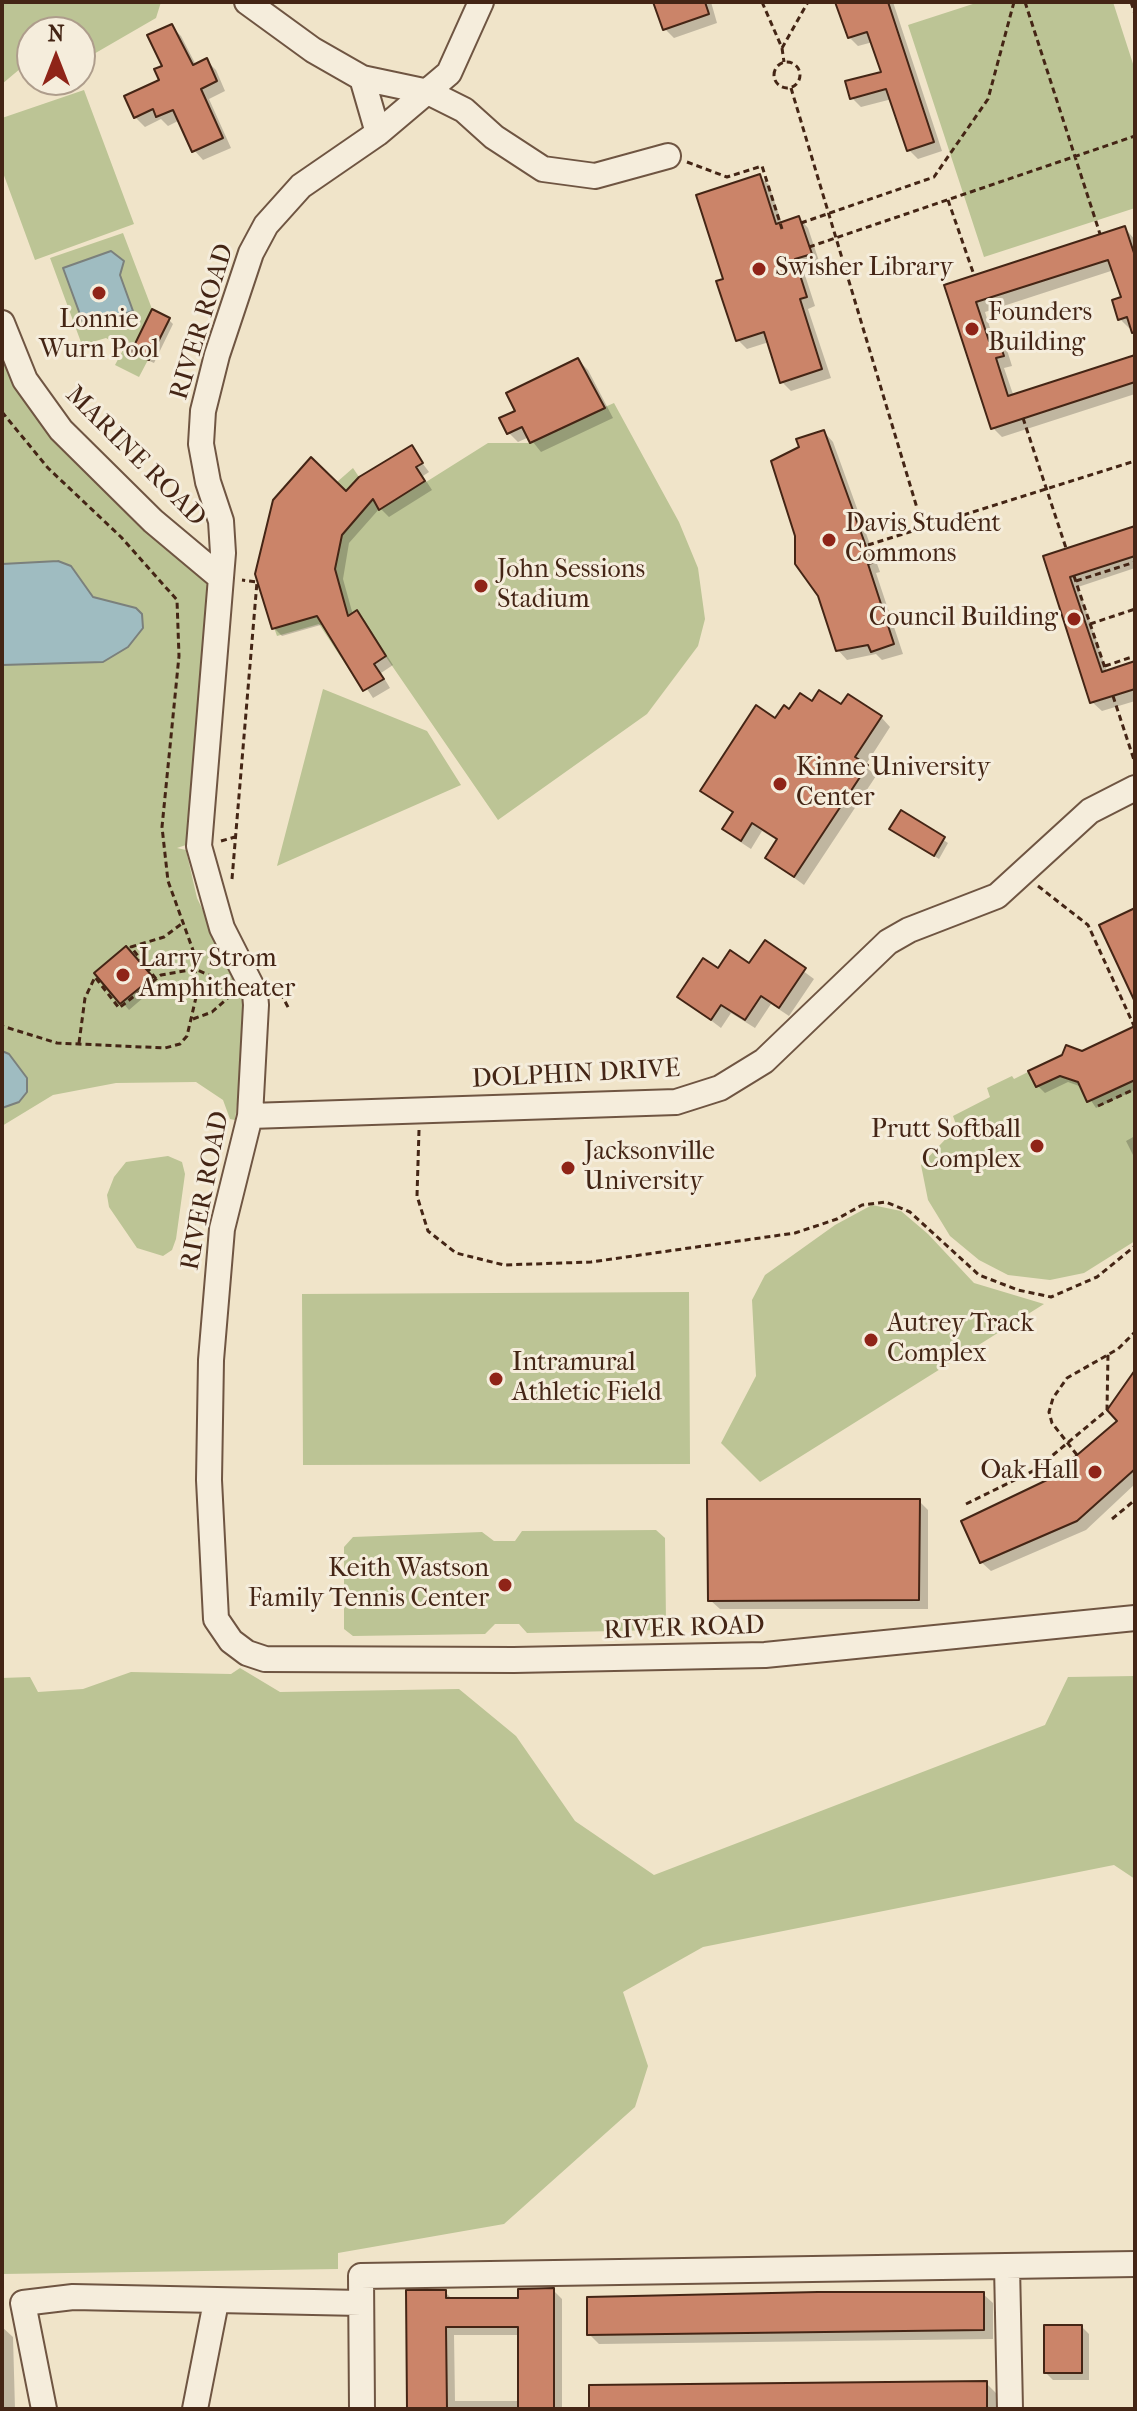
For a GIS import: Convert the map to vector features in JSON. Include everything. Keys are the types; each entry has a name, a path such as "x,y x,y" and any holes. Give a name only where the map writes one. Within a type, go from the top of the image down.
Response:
{"street":[{"path":"247,2 313,50 362,78 428,92 464,110 494,137 543,169 595,176 668,156"},
{"name":"RIVER ROAD","path":"481,2 449,73 378,133 301,186 266,225 251,253 217,355 203,411 201,444 208,482 221,521 221,578 199,846 222,928 255,993 250,1116 220,1243 211,1360 209,1480 216,1619 224,1634 247,1653 265,1659 731,1658 1135,1618"},
{"path":"362,78 378,133"},
{"name":"MARINE ROAD","path":"2,323 25,380 61,430 153,521 221,578"},
{"name":"DOLPHIN DRIVE","path":"250,1116 676,1102 720,1088 764,1061 888,942 909,930 997,896 1090,811 1135,788"},
{"path":"362,2409 361,2276 1135,2264"},
{"path":"1007,2266 1010,2409"},
{"path":"44,2409 23,2303 73,2297 361,2303"},
{"path":"195,2409 216,2302"}],"path":[{"path":"755,2 765,9"},
{"path":"762,2 782,48 784,62"},
{"path":"782,48 808,2"},
{"path":"801,223 934,177 988,99 1014,2"},
{"path":"1025,2 1100,234"},
{"path":"1131,2 1135,14"},
{"path":"784,62 793,64 800,74 798,83 791,88 782,88 774,79 777,66 784,62"},
{"path":"791,88 923,528"},
{"path":"809,247 1135,136"},
{"path":"668,156 727,177 762,166 782,229"},
{"path":"948,200 974,275"},
{"path":"2,412 48,468 121,537 177,600 179,656 162,827 168,881 190,934 195,969 193,1019 187,1036 180,1044 165,1048 39,1040 2,1026"},
{"path":"1023,418 1066,548"},
{"path":"868,545 1135,461"},
{"path":"1135,562 1075,578 1105,668 1135,656"},
{"path":"231,884 257,582"},
{"path":"1090,624 1135,609"},
{"path":"1113,696 1135,763"},
{"path":"1022,874 1088,925 1134,1025"},
{"path":"156,979 131,947 172,933 184,922"},
{"path":"79,1043 85,998 95,977 119,1008 156,979 195,969 213,977 230,996"},
{"path":"270,973 289,1009"},
{"path":"193,1019 212,1012 230,996 241,993"},
{"path":"1098,1106 1135,1089"},
{"path":"419,1111 417,1196 428,1231 456,1253 504,1265 591,1262 795,1233 837,1219 862,1205 886,1202 910,1212 979,1275 1018,1290 1051,1297 1097,1277 1135,1246"},
{"path":"1077,1455 1052,1423 1049,1412 1053,1398 1067,1378 1108,1354 1135,1332"},
{"path":"966,1504 1035,1470 1107,1410 1108,1354"},
{"path":"1112,1519 1135,1500"}],"green space":[{"path":"2,2 161,2 156,18 96,53 96,16 16,16 16,72 2,84"},
{"path":"979,2 1113,2 1135,70 1135,208 984,257 908,25"},
{"path":"66,96 86,96 134,224 35,260 2,170 2,118"},
{"path":"123,233 152,309 170,318 139,377 115,365 124,348 106,338 82,345 50,258"},
{"path":"2,356 16,384 209,583 186,845 177,848 186,850 197,898 245,999 244,1049 235,1120 230,1119 223,1100 196,1082 116,1083 53,1095 2,1126 2,1108 19,1102 9,1055 2,1051 2,665 37,662 136,608 93,597 71,566 58,561 2,564"},
{"name":"John Sessions Stadium","path":"578,358 605,407 614,403 679,522 698,568 705,619 698,646 647,714 498,820 386,657 374,664 384,679 363,691 319,624 277,636 255,574 273,500 311,457 337,482 353,468 359,477 423,463 416,467 426,482 488,443 530,443 522,427 507,434 499,418 514,411 506,393"},
{"path":"323,689 427,731 461,785 277,866"},
{"name":"Prutt Softball Complex","path":"1126,1030 1135,1042 1135,1241 1084,1273 1050,1280 1008,1275 979,1260 950,1236 928,1200 921,1165 957,1127 953,1116 990,1097 987,1088 1012,1076 1014,1079 1062,1055 1066,1045 1085,1052"},
{"path":"168,1156 182,1162 185,1174 176,1239 172,1250 163,1256 137,1248 109,1207 107,1195 114,1177 126,1162"},
{"name":"Autrey Track Complex","path":"872,1205 901,1211 928,1234 974,1283 1044,1304 760,1482 721,1443 756,1376 752,1300 765,1275 835,1225"},
{"name":"Intramural Athletic Field","path":"689,1292 690,1464 303,1465 302,1294"},
{"name":"Keith Wastson Family Tennis Center","path":"656,1530 665,1538 666,1622 658,1630 527,1633 519,1624 495,1624 485,1634 353,1636 344,1629 344,1547 353,1537 482,1532 494,1541 515,1541 522,1531"},
{"path":"240,1668 280,1692 459,1689 516,1736 575,1821 654,1875 1045,1725 1068,1677 1135,1676 1135,1879 1114,1865 703,1947 623,1992 648,2066 635,2107 504,2224 338,2253 338,2269 2,2274 2,1678 30,1677 38,1692 83,1689 131,1672 231,1674"}],"water":[{"name":"Lonnie Wurn Pool","path":"111,251 124,261 120,275 133,311 85,328 63,268"},
{"path":"58,561 71,566 93,597 136,608 142,614 143,628 128,647 103,662 2,665 2,564"},
{"path":"2,1051 9,1054 27,1078 27,1092 19,1102 2,1108"}],"building":[{"path":"653,2 705,2 709,14 663,30"},
{"path":"835,2 888,2 934,142 907,151 886,89 850,99 845,81 881,72 867,32 848,38"},
{"path":"172,24 193,65 207,58 217,81 201,89 223,138 192,152 173,110 156,117 153,109 134,118 124,96 159,80 154,69 162,66 147,35"},
{"name":"Swisher Library","path":"760,174 776,224 799,216 812,254 795,259 807,297 800,299 822,369 780,383 764,332 736,341 716,281 723,279 696,195"},
{"name":"Founders Building","path":"1125,226 1135,256 1135,332 1132,333 1127,317 1118,320 1112,300 1121,297 1108,260 976,302 989,341 998,338 1004,356 996,358 1008,396 1135,355 1135,382 991,429 944,285"},
{"path":"152,309 170,318 149,360 131,352"},
{"path":"578,358 605,408 530,443 522,427 507,434 499,418 515,411 506,393"},
{"name":"Davis Student Commons","path":"824,430 872,563 868,564 894,644 871,652 868,645 836,651 818,596 795,564 795,536 771,461 799,447 796,439"},
{"path":"412,445 423,463 416,467 425,481 379,510 373,499 342,535 335,569 348,616 357,610 386,656 374,664 384,679 363,691 317,616 272,629 255,574 273,500 311,457 346,491 359,477"},
{"name":"Council Building","path":"1135,526 1135,556 1070,577 1102,672 1135,661 1135,689 1090,703 1043,556"},
{"name":"Kinne University Center","path":"819,690 841,704 848,694 882,716 855,757 868,765 794,877 765,858 777,839 752,823 741,841 722,829 733,812 700,791 756,705 775,718 784,705 789,709 800,693 812,701"},
{"path":"901,810 945,837 934,856 889,829"},
{"path":"1135,908 1135,1002 1099,925"},
{"path":"765,940 806,968 779,1008 761,996 745,1020 721,1005 711,1020 677,997 703,958 718,968 730,950 749,963"},
{"name":"Larry Strom Amphitheater","path":"126,946 153,977 120,1004 94,973"},
{"path":"1135,1026 1135,1080 1087,1102 1078,1082 1060,1076 1036,1087 1028,1071 1062,1055 1066,1045 1082,1051"},
{"name":"Oak Hall","path":"1135,1370 1135,1469 1077,1521 980,1563 961,1521 1049,1479 1117,1421 1107,1410"},
{"path":"707,1499 920,1499 919,1600 708,1601"},
{"path":"554,2288 554,2409 518,2409 518,2327 446,2327 447,2409 407,2409 406,2290 446,2290 446,2298 518,2298 518,2289"},
{"path":"984,2292 984,2330 587,2335 587,2297"},
{"path":"1044,2325 1082,2325 1082,2373 1044,2373"},
{"path":"987,2381 987,2409 589,2409 589,2385"}],"place":[{"name":"Swisher Library","path":"759,269"},
{"name":"Lonnie Wurn Pool","path":"99,293"},
{"name":"Founders Building","path":"972,329"},
{"name":"Davis Student Commons","path":"829,540"},
{"name":"John Sessions Stadium","path":"481,586"},
{"name":"Council Building","path":"1074,619"},
{"name":"Kinne University Center","path":"780,784"},
{"name":"Larry Strom Amphitheater","path":"123,975"},
{"name":"Prutt Softball Complex","path":"1037,1146"},
{"name":"Jacksonville University","path":"568,1168"},
{"name":"Autrey Track Complex","path":"871,1340"},
{"name":"Intramural Athletic Field","path":"496,1379"},
{"name":"Oak Hall","path":"1095,1472"},
{"name":"Keith Wastson Family Tennis Center","path":"505,1585"}]}
